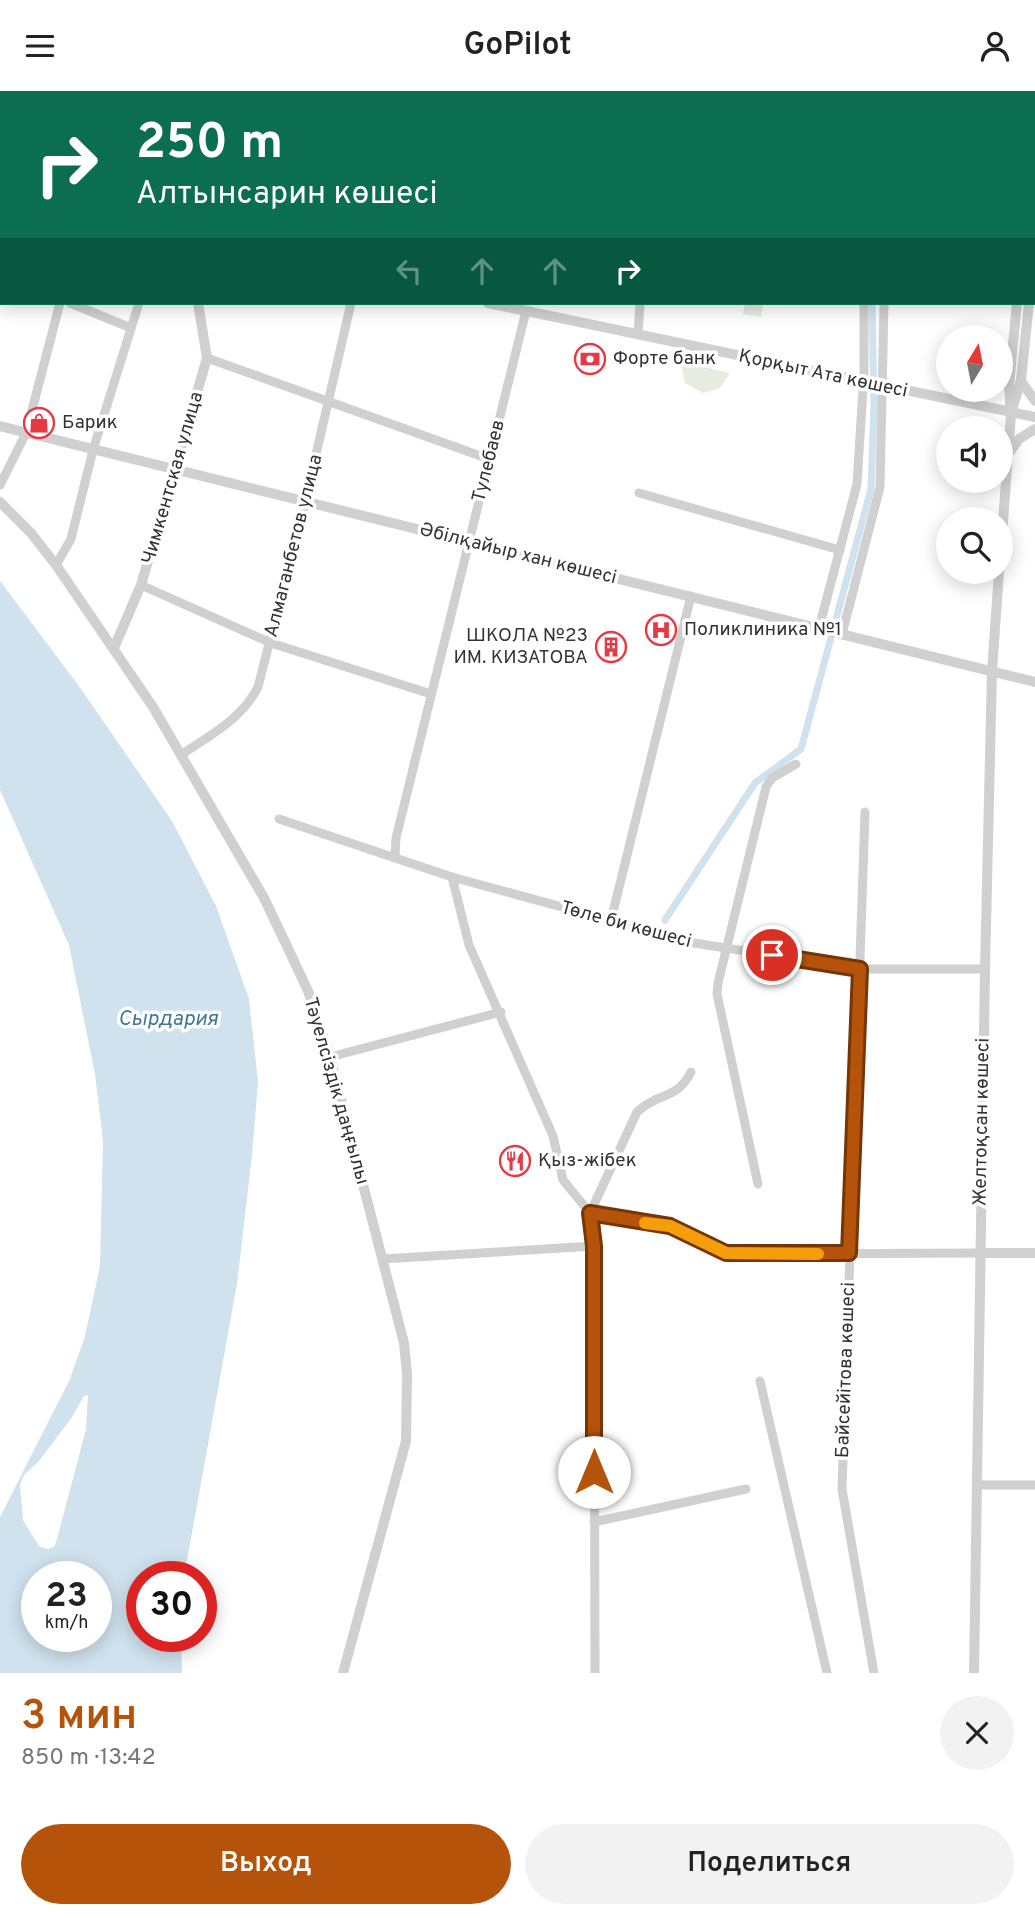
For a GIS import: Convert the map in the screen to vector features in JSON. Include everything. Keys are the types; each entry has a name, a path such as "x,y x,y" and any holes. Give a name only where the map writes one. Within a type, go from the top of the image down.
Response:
{"street":[{"path":"0,485 26,433 59,305"},
{"path":"75,305 131,328"},
{"path":"56,565 71,539 93,450 138,305"},
{"name":"Чимкентская улица","path":"114,648 141,585 207,358 198,305"},
{"name":"Алмаганбетов улица","path":"181,755 231,720 250,703 271,643 351,305"},
{"name":"Қорқыт Ата көшесі","path":"498,305 884,388 1035,417"},
{"path":"638,335 640,305"},
{"path":"819,628 857,484 864,383 864,305"},
{"path":"842,633 880,487 884,305"},
{"path":"1011,414 1009,386 1017,305"},
{"path":"1011,414 1021,380 1029,305"},
{"name":"Тулебаев","path":"395,856 396,838 526,311"},
{"path":"207,358 489,459"},
{"path":"1021,380 1035,401"},
{"name":"Әбілқайыр хан көшесі","path":"0,426 1035,682"},
{"path":"1013,448 1019,439 1035,429"},
{"path":"639,493 840,550"},
{"name":"Тәуелсіздік даңғылы","path":"0,502 31,533 56,565 114,648 181,755 264,898 308,991 330,1057 404,1343 407,1374 405,1441 343,1673"},
{"name":"Желтоқсан көшесі","path":"974,1673 985,968 992,671 998,584"},
{"path":"141,585 271,643 431,694"},
{"path":"611,920 691,596"},
{"path":"758,1184 717,994 766,787 772,778 796,764"},
{"name":"Байсейітова көшесі","path":"865,812 842,1489 874,1673"},
{"name":"Төле би көшесі","path":"279,819 452,877 694,943 860,969 985,968"},
{"path":"452,877 469,945 501,1012 553,1136 563,1180 590,1213 670,1226 726,1253 1035,1253"},
{"path":"330,1057 501,1012"},
{"path":"596,1673 594,1246 590,1213 638,1112 646,1103 682,1088 691,1072"},
{"path":"383,1259 594,1246"},
{"path":"760,1381 827,1673"},
{"path":"977,1485 1035,1485"},
{"path":"594,1522 746,1489"}],"shaded area":[{"path":"745,305 763,305 761,317 743,314"},
{"path":"681,362 730,373 720,388 703,393 685,383"}],"water":[{"name":"Сырдария","path":"0,581 81,689 172,821 216,906 249,999 258,1082 252,1155 237,1284 187,1561 126,1561 126,1652 181,1652 182,1673 0,1673 0,1517 70,1379 85,1336 100,1266 103,1141 95,1074 69,945 0,790","holes":["88,1395 86,1429 57,1539 54,1547 47,1549 39,1546 23,1520 20,1485 24,1475 39,1461 70,1420 84,1396"]}],"waterway":[{"path":"665,920 755,783 801,749 871,489 874,404 872,305"}],"slow traffic":[{"path":"645,1223 670,1226 726,1253 818,1254"}],"place":[{"name":"Форте банк","path":"590,359"},
{"name":"Барик","path":"39,423"},
{"name":"Поликлиника №1","path":"661,630"},
{"name":"ШКОЛА №23 ИМ. КИЗАТОВА","path":"611,647"},
{"name":"Қыз-жібек","path":"515,1161"}],"route":[{"path":"594,1472 594,1246 590,1213 670,1226 726,1253 849,1253 860,969 772,955"}]}
